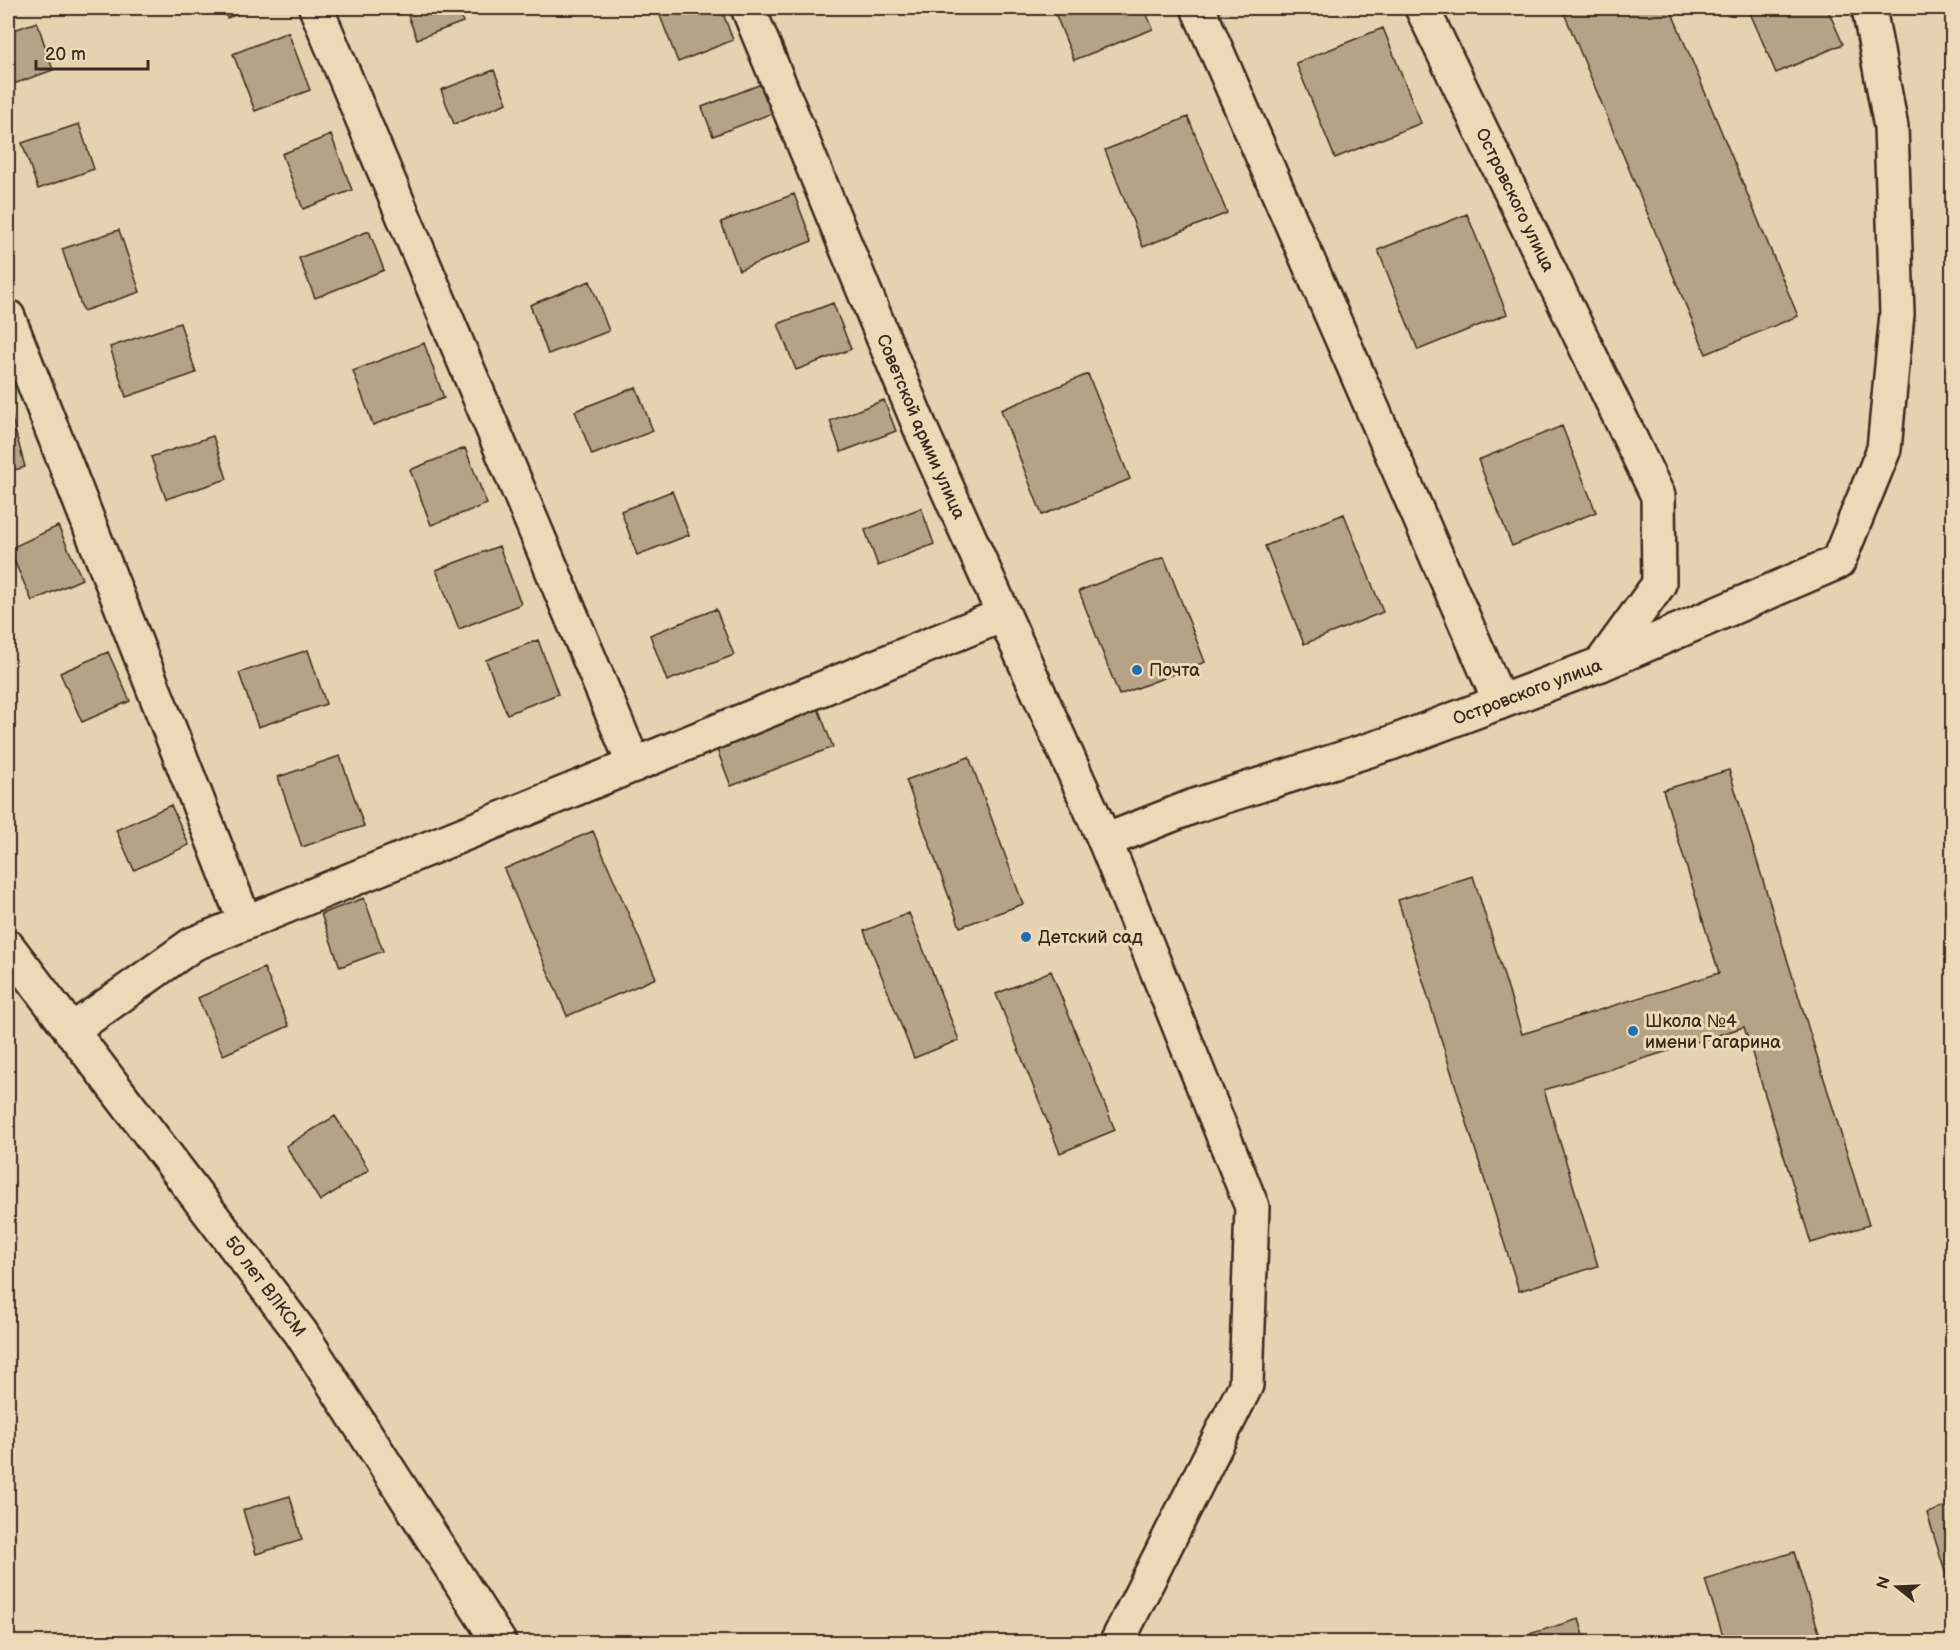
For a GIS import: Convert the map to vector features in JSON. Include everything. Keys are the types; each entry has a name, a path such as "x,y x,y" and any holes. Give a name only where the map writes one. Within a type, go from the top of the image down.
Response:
{"street":[{"path":"316,8 634,765"},
{"name":"Советской армии улица","path":"748,8 922,432 1105,841 1252,1207 1246,1385 1117,1642"},
{"path":"1198,8 1500,702"},
{"name":"Островского улица","path":"1105,841 1194,806 1391,743 1601,664 1659,584 1658,496 1422,8"},
{"path":"1601,664 1838,562 1884,449 1897,314 1891,127 1869,8"},
{"path":"8,317 245,922"},
{"path":"71,1031 193,944 1003,615"},
{"name":"50 лет ВЛКСМ","path":"8,946 301,1334 499,1642"}],"building":[{"path":"223,8 254,8 227,18"},
{"path":"405,8 458,8 463,22 417,39"},
{"path":"657,8 721,8 733,40 678,62"},
{"path":"1053,8 1144,8 1153,29 1074,60"},
{"path":"1562,8 1670,8 1798,316 1706,354"},
{"path":"1748,8 1827,8 1843,44 1776,73"},
{"path":"37,22 53,70 8,86 8,32"},
{"path":"1383,28 1421,123 1335,158 1296,63"},
{"path":"288,32 310,90 255,111 233,54"},
{"path":"494,70 507,103 454,124 441,90"},
{"path":"764,83 775,112 713,136 702,107"},
{"path":"1188,117 1227,213 1143,247 1105,150"},
{"path":"79,124 94,169 38,189 22,143"},
{"path":"331,135 352,190 303,209 282,154"},
{"path":"794,194 812,241 739,270 721,222"},
{"path":"1467,214 1507,314 1418,350 1378,250"},
{"path":"119,230 140,292 83,311 62,249"},
{"path":"369,231 384,270 315,298 299,258"},
{"path":"590,281 609,331 548,354 530,305"},
{"path":"833,303 851,349 796,370 778,324"},
{"path":"180,323 196,373 126,397 110,347"},
{"path":"424,343 444,398 373,425 353,371"},
{"path":"1088,374 1130,479 1042,515 1001,410"},
{"path":"636,387 653,431 592,455 575,411"},
{"path":"884,400 896,431 841,452 830,421"},
{"path":"11,415 25,467 8,472 8,416"},
{"path":"1562,426 1596,512 1512,546 1478,460"},
{"path":"213,436 227,479 166,499 151,457"},
{"path":"465,448 487,504 431,525 410,470"},
{"path":"672,491 689,535 637,555 621,511"},
{"path":"921,508 934,544 878,566 865,530"},
{"path":"1344,514 1383,612 1304,644 1265,546"},
{"path":"58,526 82,579 32,601 9,549"},
{"path":"499,546 521,604 459,629 436,570"},
{"path":"1164,557 1205,662 1119,695 1079,591"},
{"path":"716,609 734,655 667,681 650,635"},
{"path":"538,640 558,694 507,714 486,660"},
{"path":"308,650 326,704 258,727 239,673"},
{"path":"108,652 130,701 82,722 60,673"},
{"path":"818,708 833,747 731,786 716,747"},
{"path":"340,756 364,826 302,847 278,777"},
{"path":"969,757 1023,904 960,927 906,780"},
{"name":"Школа №4 имени Гагарина","path":"1729,770 1869,1225 1811,1243 1744,1027 1544,1090 1598,1266 1519,1291 1398,900 1473,876 1522,1034 1719,973 1663,790"},
{"path":"171,805 189,845 134,870 116,830"},
{"path":"593,831 656,978 567,1016 504,869"},
{"path":"364,898 383,951 340,967 321,914"},
{"path":"909,913 959,1040 914,1058 864,931"},
{"path":"264,968 289,1026 223,1055 198,998"},
{"path":"1051,971 1115,1130 1060,1153 996,994"},
{"path":"335,1116 369,1170 320,1201 286,1146"},
{"path":"290,1496 302,1540 256,1554 243,1510"},
{"path":"1952,1505 1952,1595 1927,1513"},
{"path":"1794,1552 1822,1642 1725,1642 1705,1580"},
{"path":"1579,1619 1586,1642 1503,1642"}],"place":[{"name":"Почта","path":"1137,670"},
{"name":"Детский сад","path":"1026,937"},
{"name":"Школа №4 имени Гагарина","path":"1633,1031"}]}
